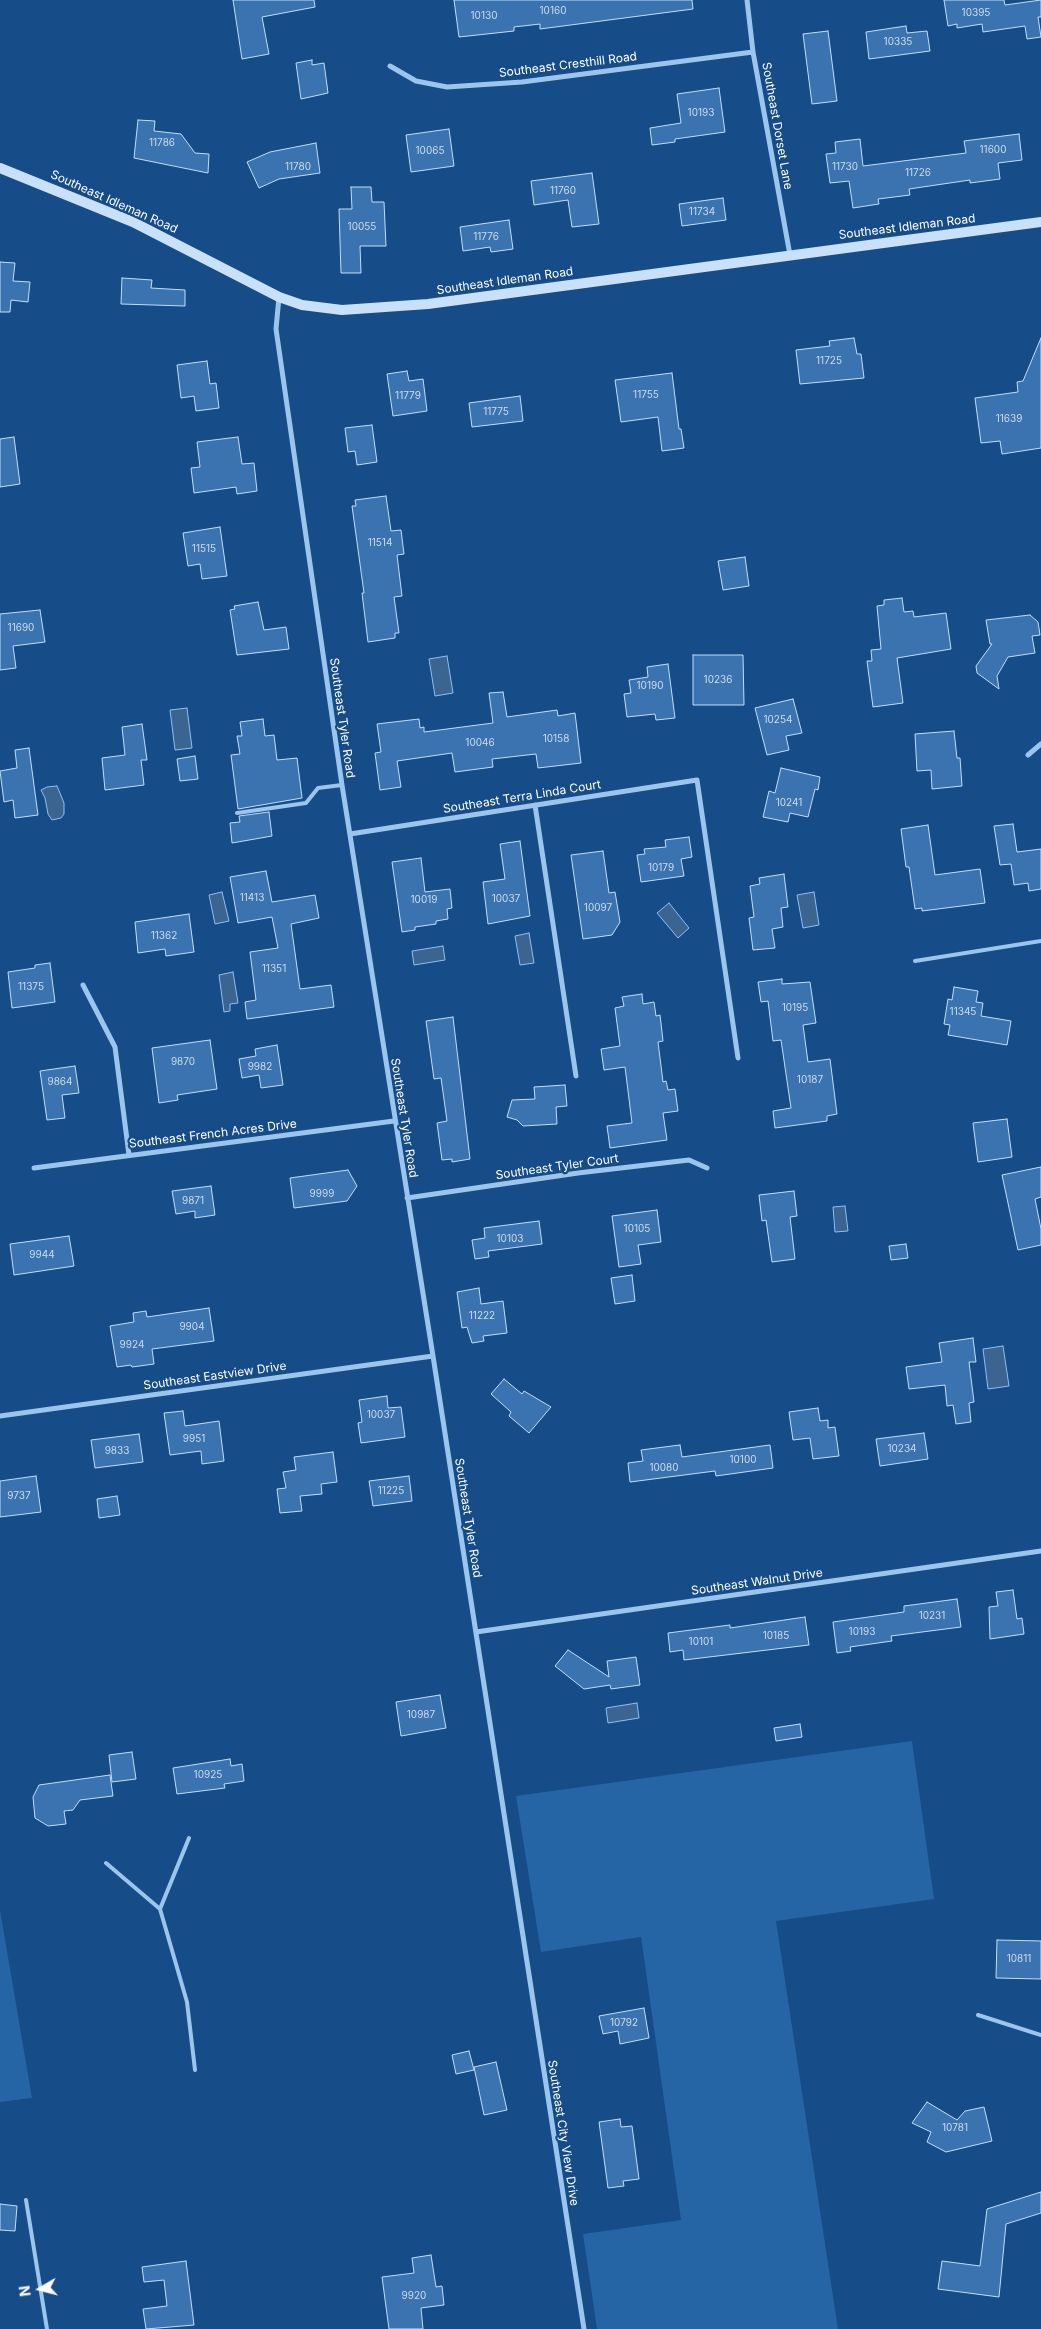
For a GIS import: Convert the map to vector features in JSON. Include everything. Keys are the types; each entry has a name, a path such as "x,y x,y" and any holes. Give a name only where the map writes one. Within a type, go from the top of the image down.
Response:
{"main road":[{"name":"Southeast Idleman Road","path":"0,168 133,222 278,297 302,305 327,310 382,308 1041,222"}],"street":[{"name":"Southeast Dorset Lane","path":"746,0 753,52 790,254"},
{"name":"Southeast Cresthill Road","path":"390,66 416,81 447,87 522,82 753,52"},
{"name":"Southeast Tyler Road","path":"278,297 276,329 342,785 433,1356 523,1940"},
{"path":"1028,755 1041,744"},
{"name":"Southeast Terra Linda Court","path":"350,834 697,780 738,1058"},
{"path":"534,805 576,1076"},
{"path":"83,985 115,1048 129,1155"},
{"name":"Southeast French Acres Drive","path":"34,1168 394,1120"},
{"name":"Southeast Tyler Court","path":"408,1198 578,1173 689,1160 707,1168"},
{"name":"Southeast Eastview Drive","path":"0,1416 433,1356"},
{"name":"Southeast Walnut Drive","path":"476,1632 1041,1552"},
{"name":"Southeast City View Drive","path":"523,1940 584,2329"}],"lane":[{"path":"237,813 306,803 318,788 342,785"},
{"path":"915,961 1041,941"},
{"path":"160,1909 189,1838"},
{"path":"106,1863 160,1909 186,2002 195,2070"},
{"path":"978,2015 1041,2035"},
{"path":"26,2200 47,2329"}],"shaded area":[{"path":"447,656 453,693 435,696 429,659"},
{"path":"187,708 192,748 175,750 170,710"},
{"path":"57,786 64,803 64,814 61,818 52,820 48,814 45,798 41,790"},
{"path":"222,892 229,921 215,924 209,895"},
{"path":"814,892 819,925 803,928 797,895"},
{"path":"669,903 689,928 678,938 657,913"},
{"path":"529,933 534,963 520,965 515,936"},
{"path":"443,946 445,960 414,965 412,951"},
{"path":"233,972 238,1003 230,1004 230,1011 224,1012 219,975"},
{"path":"845,1206 848,1231 835,1232 833,1207"},
{"path":"1003,1346 1009,1386 988,1389 983,1349"},
{"path":"637,1703 639,1718 608,1723 606,1708"},
{"path":"912,1741 934,1899 776,1921 838,2329 597,2329 583,2234 681,2220 641,1937 541,1952 516,1796"},
{"path":"0,1910 32,2098 0,2102"}],"building":[{"path":"233,0 314,0 315,7 262,17 269,54 242,59"},
{"path":"454,0 692,0 693,9 540,29 540,24 514,27 514,31 459,37"},
{"path":"944,0 1004,0 1005,5 1041,0 1041,17 1038,17 1041,37 1027,39 1025,26 983,32 982,24 957,28 957,24 948,26"},
{"path":"906,26 907,33 927,31 930,51 869,59 866,32"},
{"path":"828,31 837,101 812,104 803,34"},
{"path":"312,60 312,65 324,63 328,93 301,99 296,63"},
{"path":"719,88 725,132 675,139 675,142 652,145 650,128 681,123 677,94"},
{"path":"138,120 155,121 154,131 181,134 195,153 209,154 208,173 134,158"},
{"path":"449,129 454,166 411,172 406,135"},
{"path":"1019,134 1022,160 998,163 1000,179 970,183 970,180 909,189 910,195 878,199 879,204 853,208 849,181 830,183 826,154 836,153 835,142 860,139 863,166 966,153 964,141"},
{"path":"316,143 320,173 279,179 259,188 247,162 270,152"},
{"path":"592,173 599,224 572,227 568,200 534,205 531,181"},
{"path":"351,187 371,187 372,202 384,202 386,246 360,246 361,273 341,273 339,209 352,209"},
{"path":"723,198 726,220 682,226 679,204"},
{"path":"509,220 513,249 491,252 490,247 463,251 460,227"},
{"path":"0,262 15,263 13,281 30,282 28,302 11,300 10,312 0,312"},
{"path":"122,278 152,280 151,288 185,290 185,306 121,304"},
{"path":"854,338 857,354 861,354 864,378 800,384 796,350 830,346 829,341"},
{"path":"1041,338 1041,448 1002,454 1000,441 981,443 975,398 1018,392 1017,382 1023,381"},
{"path":"207,361 210,384 216,383 219,408 196,411 194,396 181,398 177,365"},
{"path":"407,371 409,381 423,379 427,411 393,416 387,374"},
{"path":"672,373 679,429 681,429 684,448 662,451 658,417 621,422 615,380"},
{"path":"520,396 523,421 472,427 469,403"},
{"path":"372,425 377,462 357,465 355,451 348,452 345,428"},
{"path":"14,437 20,484 0,487 0,439"},
{"path":"238,437 242,464 254,463 257,491 237,494 236,487 194,493 191,468 200,467 197,442"},
{"path":"386,496 391,531 401,530 404,554 397,555 402,596 394,597 399,633 395,633 395,638 368,642 362,593 364,593 352,506 356,506 355,500"},
{"path":"220,527 227,576 202,579 200,564 188,566 183,533"},
{"path":"745,557 749,586 723,590 718,561"},
{"path":"902,598 904,612 913,611 914,617 946,613 951,649 897,658 903,703 873,707 867,661 872,661 871,650 881,649 877,606 884,605 884,600"},
{"path":"258,602 264,630 286,627 289,649 237,655 230,610 235,609 234,606"},
{"path":"40,610 45,642 13,646 16,668 0,670 0,614"},
{"path":"1030,615 1038,622 1040,635 1032,636 1035,653 1008,657 997,676 999,689 977,673 976,666 992,644 990,644 986,620"},
{"path":"693,655 743,655 744,705 693,705"},
{"path":"668,664 675,718 656,720 655,714 627,717 624,694 631,693 629,680 648,677 647,667"},
{"path":"503,692 507,717 557,710 558,716 575,713 581,763 538,768 536,754 492,759 493,767 455,772 452,753 397,761 401,787 380,790 375,753 381,752 377,724 419,719 420,728 424,727 424,732 493,723 489,693"},
{"path":"793,699 802,733 786,736 789,750 767,755 755,708"},
{"path":"263,719 265,736 274,735 277,760 297,758 302,798 238,809 231,755 240,754 237,736 242,736 240,722"},
{"path":"142,724 147,760 141,760 144,785 105,790 102,758 125,755 122,727"},
{"path":"954,731 957,758 960,758 962,786 932,789 931,770 917,771 915,734"},
{"path":"29,748 38,815 15,818 13,800 4,802 0,771 17,768 15,750"},
{"path":"195,756 198,779 180,781 177,759"},
{"path":"781,768 820,777 818,790 815,789 808,817 790,813 788,822 763,817 769,791 775,793"},
{"path":"269,812 272,836 232,843 230,823 240,822 239,816"},
{"path":"1013,824 1017,852 1041,849 1041,889 1029,891 1028,883 1014,885 1011,864 1000,865 994,826"},
{"path":"928,825 935,875 980,869 985,903 922,911 922,908 915,909 909,867 906,867 901,829"},
{"path":"689,837 692,857 681,859 684,876 641,882 637,855 645,854 644,849 666,847 665,840"},
{"path":"520,841 530,916 488,924 483,882 505,879 500,844"},
{"path":"603,851 609,893 615,892 620,922 612,935 583,939 571,855"},
{"path":"421,858 425,892 450,889 452,908 447,909 448,919 436,921 436,924 415,927 415,930 402,932 392,862"},
{"path":"266,871 272,902 315,895 319,918 291,924 300,989 331,985 334,1007 247,1019 245,1002 256,1000 250,952 278,948 272,917 238,923 230,877"},
{"path":"784,874 788,907 781,908 783,927 772,929 775,948 753,950 749,918 754,917 750,886 760,884 759,878"},
{"path":"189,914 194,952 166,956 165,949 138,953 135,922"},
{"path":"50,963 55,1002 12,1008 8,972 35,968 35,965"},
{"path":"782,979 782,984 810,982 816,1023 803,1025 808,1062 830,1059 837,1114 827,1116 827,1121 775,1128 773,1111 791,1108 781,1040 773,1041 768,1001 761,1002 758,982"},
{"path":"954,987 978,991 976,1002 983,1003 981,1016 1011,1021 1007,1045 948,1035 950,1025 944,1024 948,999 952,1000"},
{"path":"642,994 643,1004 654,1002 656,1016 660,1015 663,1041 658,1042 663,1082 666,1081 668,1090 675,1089 678,1111 663,1113 667,1140 610,1148 607,1126 632,1123 625,1067 604,1070 601,1049 620,1046 615,1008 624,1006 622,997"},
{"path":"453,1017 470,1159 452,1162 452,1159 442,1160 437,1123 447,1121 441,1078 434,1079 426,1021"},
{"path":"210,1040 217,1089 177,1095 178,1100 159,1103 152,1048"},
{"path":"277,1045 283,1085 261,1088 259,1075 242,1078 239,1059 256,1056 255,1049"},
{"path":"75,1066 79,1093 62,1095 65,1118 47,1120 40,1071"},
{"path":"565,1085 567,1106 556,1107 557,1124 523,1126 517,1120 507,1117 512,1100 535,1099 534,1087"},
{"path":"1007,1119 1012,1157 978,1162 973,1123"},
{"path":"1041,1167 1041,1197 1035,1199 1041,1229 1041,1245 1018,1250 1002,1175"},
{"path":"348,1170 357,1186 347,1201 294,1208 290,1178"},
{"path":"211,1186 215,1215 195,1218 195,1211 176,1214 172,1191"},
{"path":"794,1191 797,1216 790,1217 795,1259 772,1262 766,1220 762,1221 759,1195"},
{"path":"657,1210 661,1242 638,1245 641,1264 619,1267 612,1216"},
{"path":"539,1221 542,1244 488,1251 489,1257 475,1259 472,1240 485,1238 484,1228"},
{"path":"69,1236 74,1266 14,1275 10,1244"},
{"path":"906,1244 908,1258 891,1260 889,1246"},
{"path":"632,1275 635,1301 615,1304 611,1278"},
{"path":"479,1288 481,1304 503,1301 507,1333 483,1336 484,1341 472,1343 467,1327 462,1328 457,1292"},
{"path":"209,1308 214,1341 152,1349 154,1364 117,1367 110,1326 134,1322 133,1313 146,1311 147,1317"},
{"path":"973,1338 976,1362 969,1362 974,1402 969,1403 971,1422 956,1424 953,1405 947,1406 945,1385 909,1389 906,1367 942,1362 939,1343"},
{"path":"504,1379 522,1394 524,1391 551,1407 529,1433 509,1416 511,1412 491,1394"},
{"path":"387,1396 388,1408 401,1407 405,1437 361,1443 358,1423 362,1422 359,1400"},
{"path":"818,1408 820,1421 828,1420 828,1428 835,1427 839,1456 813,1459 810,1438 793,1440 789,1412"},
{"path":"183,1411 185,1426 219,1421 224,1461 202,1464 201,1451 170,1455 164,1413"},
{"path":"924,1433 928,1459 880,1466 876,1439"},
{"path":"139,1434 143,1462 95,1468 91,1440"},
{"path":"680,1445 682,1457 770,1445 773,1468 716,1476 715,1471 630,1482 628,1463 643,1461 641,1450"},
{"path":"333,1452 337,1482 321,1484 322,1494 300,1496 302,1511 280,1513 277,1489 286,1488 283,1472 296,1470 294,1457"},
{"path":"36,1476 41,1512 0,1517 0,1481"},
{"path":"409,1476 412,1501 373,1506 369,1481"},
{"path":"117,1496 120,1515 99,1518 97,1499"},
{"path":"1013,1590 1017,1619 1022,1618 1024,1634 990,1639 989,1607 998,1606 996,1592"},
{"path":"957,1599 961,1627 891,1636 892,1641 850,1647 851,1651 837,1653 833,1622 904,1612 904,1606"},
{"path":"805,1617 809,1645 684,1660 683,1650 670,1652 668,1633 730,1625 730,1628"},
{"path":"568,1650 609,1677 607,1661 636,1657 640,1685 611,1689 610,1685 584,1689 555,1666"},
{"path":"440,1695 446,1728 401,1736 396,1702"},
{"path":"800,1724 802,1737 776,1741 774,1728"},
{"path":"132,1752 136,1779 112,1782 109,1755"},
{"path":"230,1759 231,1766 242,1764 244,1781 224,1784 225,1788 177,1794 173,1768"},
{"path":"110,1775 113,1796 80,1800 73,1810 64,1811 66,1824 48,1826 35,1818 33,1797 39,1785"},
{"path":"997,1940 1041,1941 1041,1979 996,1978"},
{"path":"644,2008 649,2038 620,2044 618,2031 603,2034 599,2016"},
{"path":"469,2051 474,2070 456,2074 452,2055"},
{"path":"496,2062 507,2110 484,2115 474,2067"},
{"path":"927,2102 957,2120 965,2111 984,2107 992,2141 946,2152 927,2142 931,2132 912,2123"},
{"path":"620,2119 621,2127 632,2126 639,2179 623,2181 624,2186 608,2188 599,2122"},
{"path":"1041,2192 1041,2213 1006,2224 999,2297 938,2289 942,2261 980,2266 987,2209"},
{"path":"0,2204 17,2206 15,2231 0,2230"},
{"path":"431,2255 436,2287 442,2286 444,2305 421,2308 423,2329 389,2329 382,2277 414,2273 412,2258"},
{"path":"186,2261 194,2325 146,2329 143,2309 167,2306 164,2280 144,2282 142,2267"}]}
